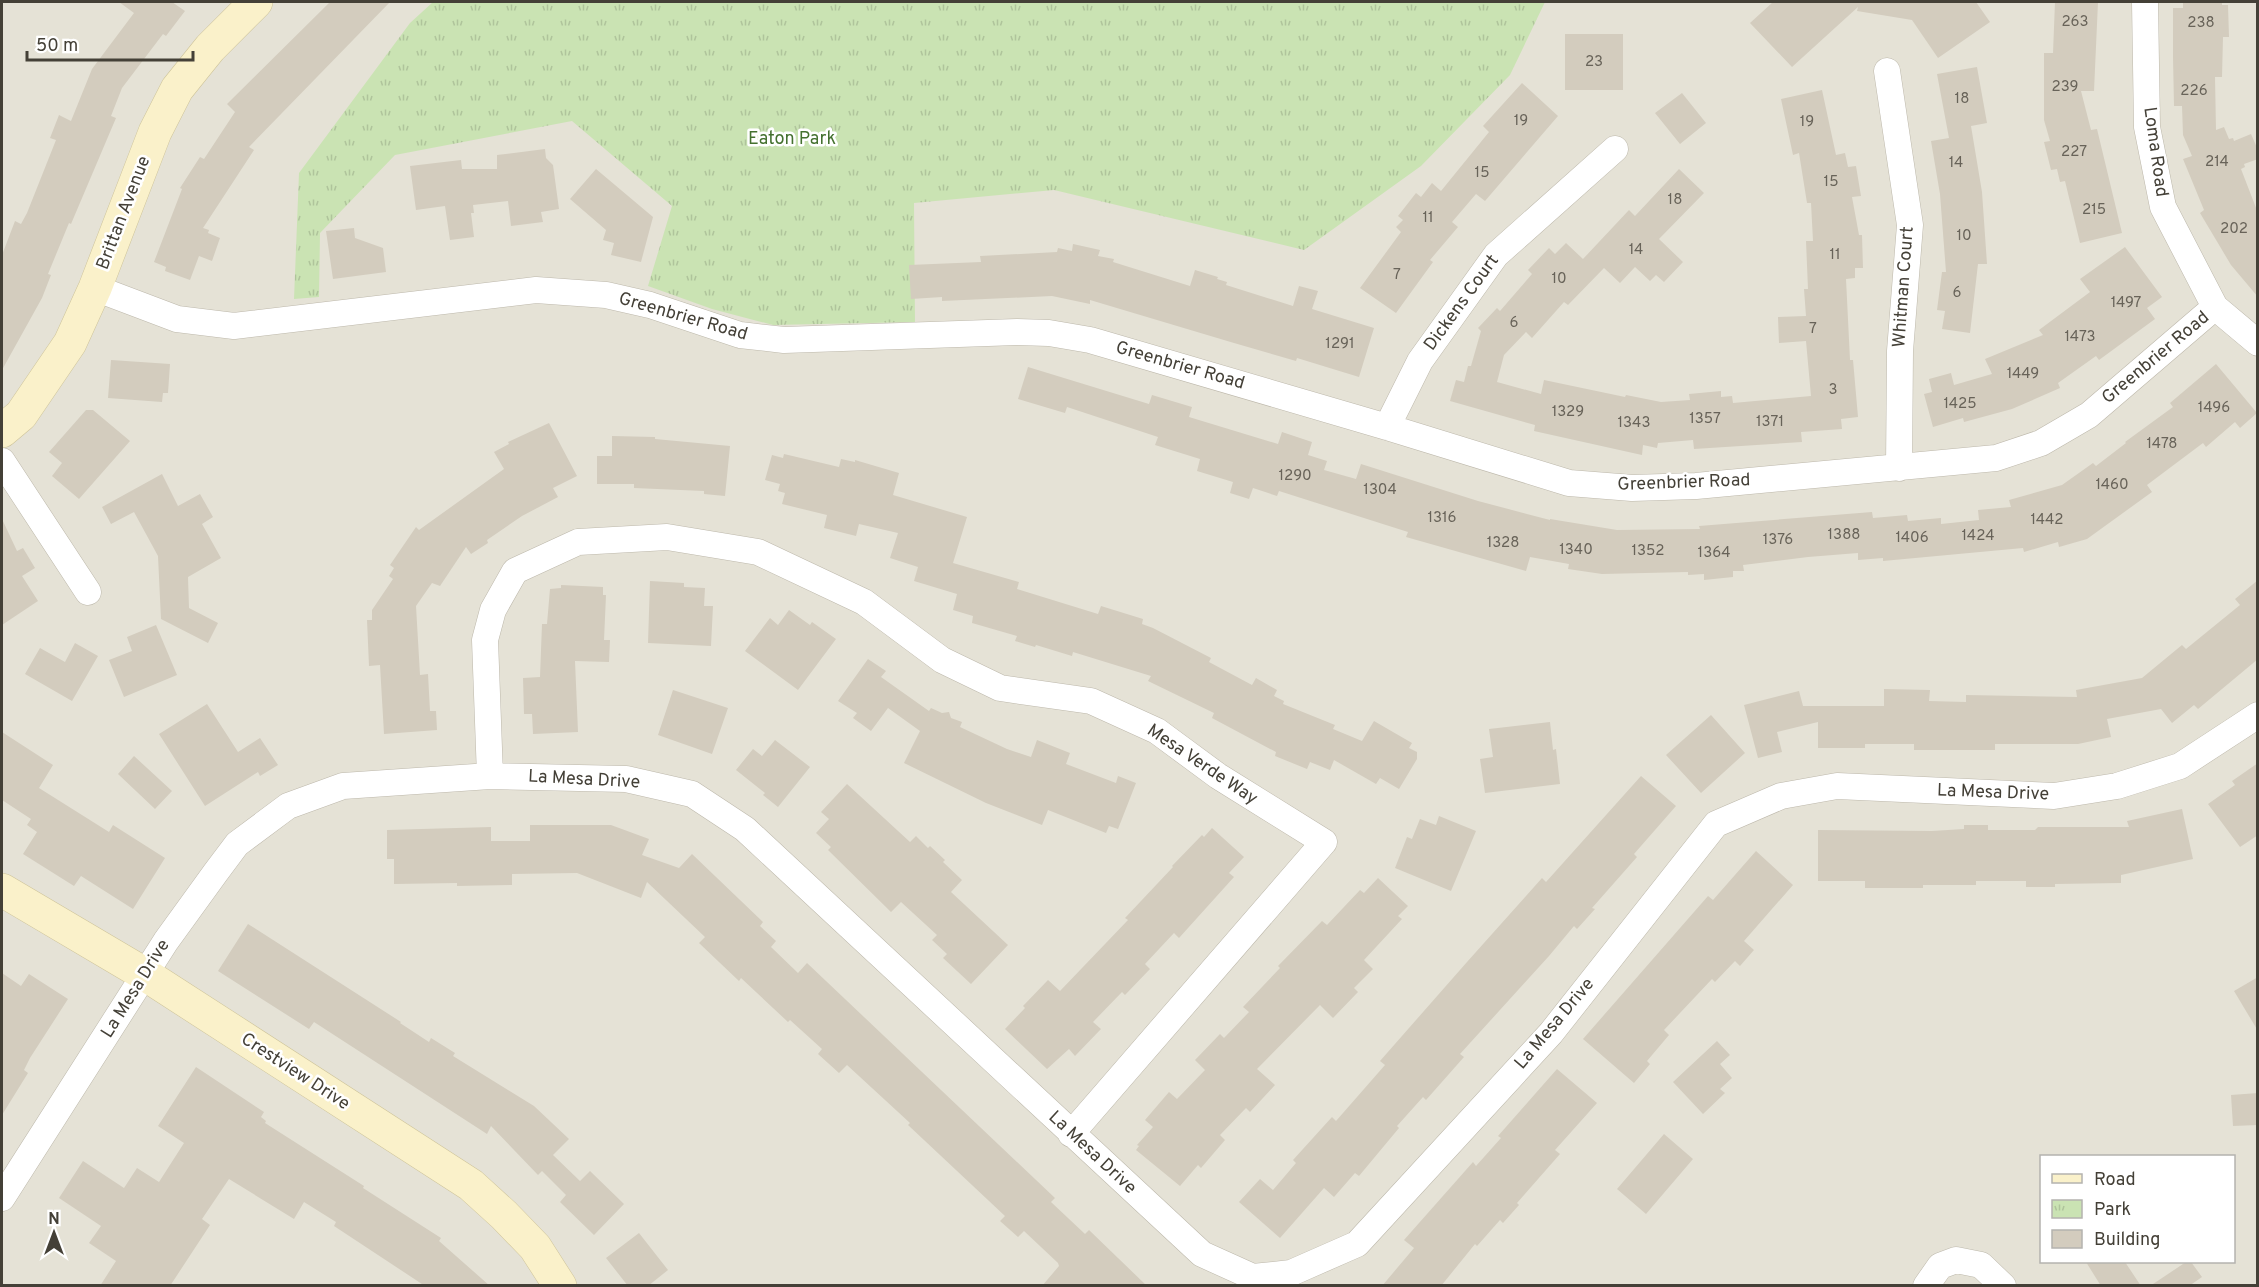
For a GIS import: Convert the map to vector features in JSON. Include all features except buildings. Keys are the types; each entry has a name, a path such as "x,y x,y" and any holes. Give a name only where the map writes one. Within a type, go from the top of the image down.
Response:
{"main road":[{"name":"Brittan Avenue","path":"2,431 21,416 70,343 95,288 155,132 177,89 210,48 256,2"},
{"name":"Crestview Drive","path":"5,899 146,975 471,1185 535,1247 560,1286"}],"street":[{"name":"Loma Road","path":"2145,2 2147,127 2163,207 2215,307 2258,343"},
{"name":"Whitman Court","path":"1887,72 1910,225 1900,351 1899,468"},
{"name":"Dickens Court","path":"1387,427 1420,361 1496,255 1615,149"},
{"name":"Greenbrier Road","path":"95,288 177,319 234,326 536,290 606,295 650,305 740,335 784,340 1005,332 1049,333 1090,340 1569,483 1632,488 1696,486 1996,458 2041,443 2089,415 2215,307"},
{"path":"2,461 88,592"},
{"name":"Mesa Verde Way","path":"490,776 485,640 493,610 515,571 578,542 667,537 758,552 864,602 942,660 1000,688 1091,701 1157,731 1256,802 1324,842 1071,1134"},
{"name":"La Mesa Drive","path":"2,1198 166,941 237,844 288,806 343,786 490,776 627,779 692,794 745,829 1202,1254 1253,1277 1292,1279 1357,1244 1551,1033 1716,824 1781,796 1837,786 2054,796 2117,786 2180,766 2258,715"},
{"path":"1926,1286 1940,1266 1956,1260 1981,1265 2003,1286"}],"shaded area":[{"path":"2,2 2257,2 2257,1285 2,1286"}],"green space":[{"name":"Eaton Park","path":"433,2 1545,2 1510,75 1421,166 1304,250 1054,190 914,203 915,322 773,325 712,309 648,286 672,206 572,121 395,155 320,233 319,297 294,299 299,173 410,23"}]}
